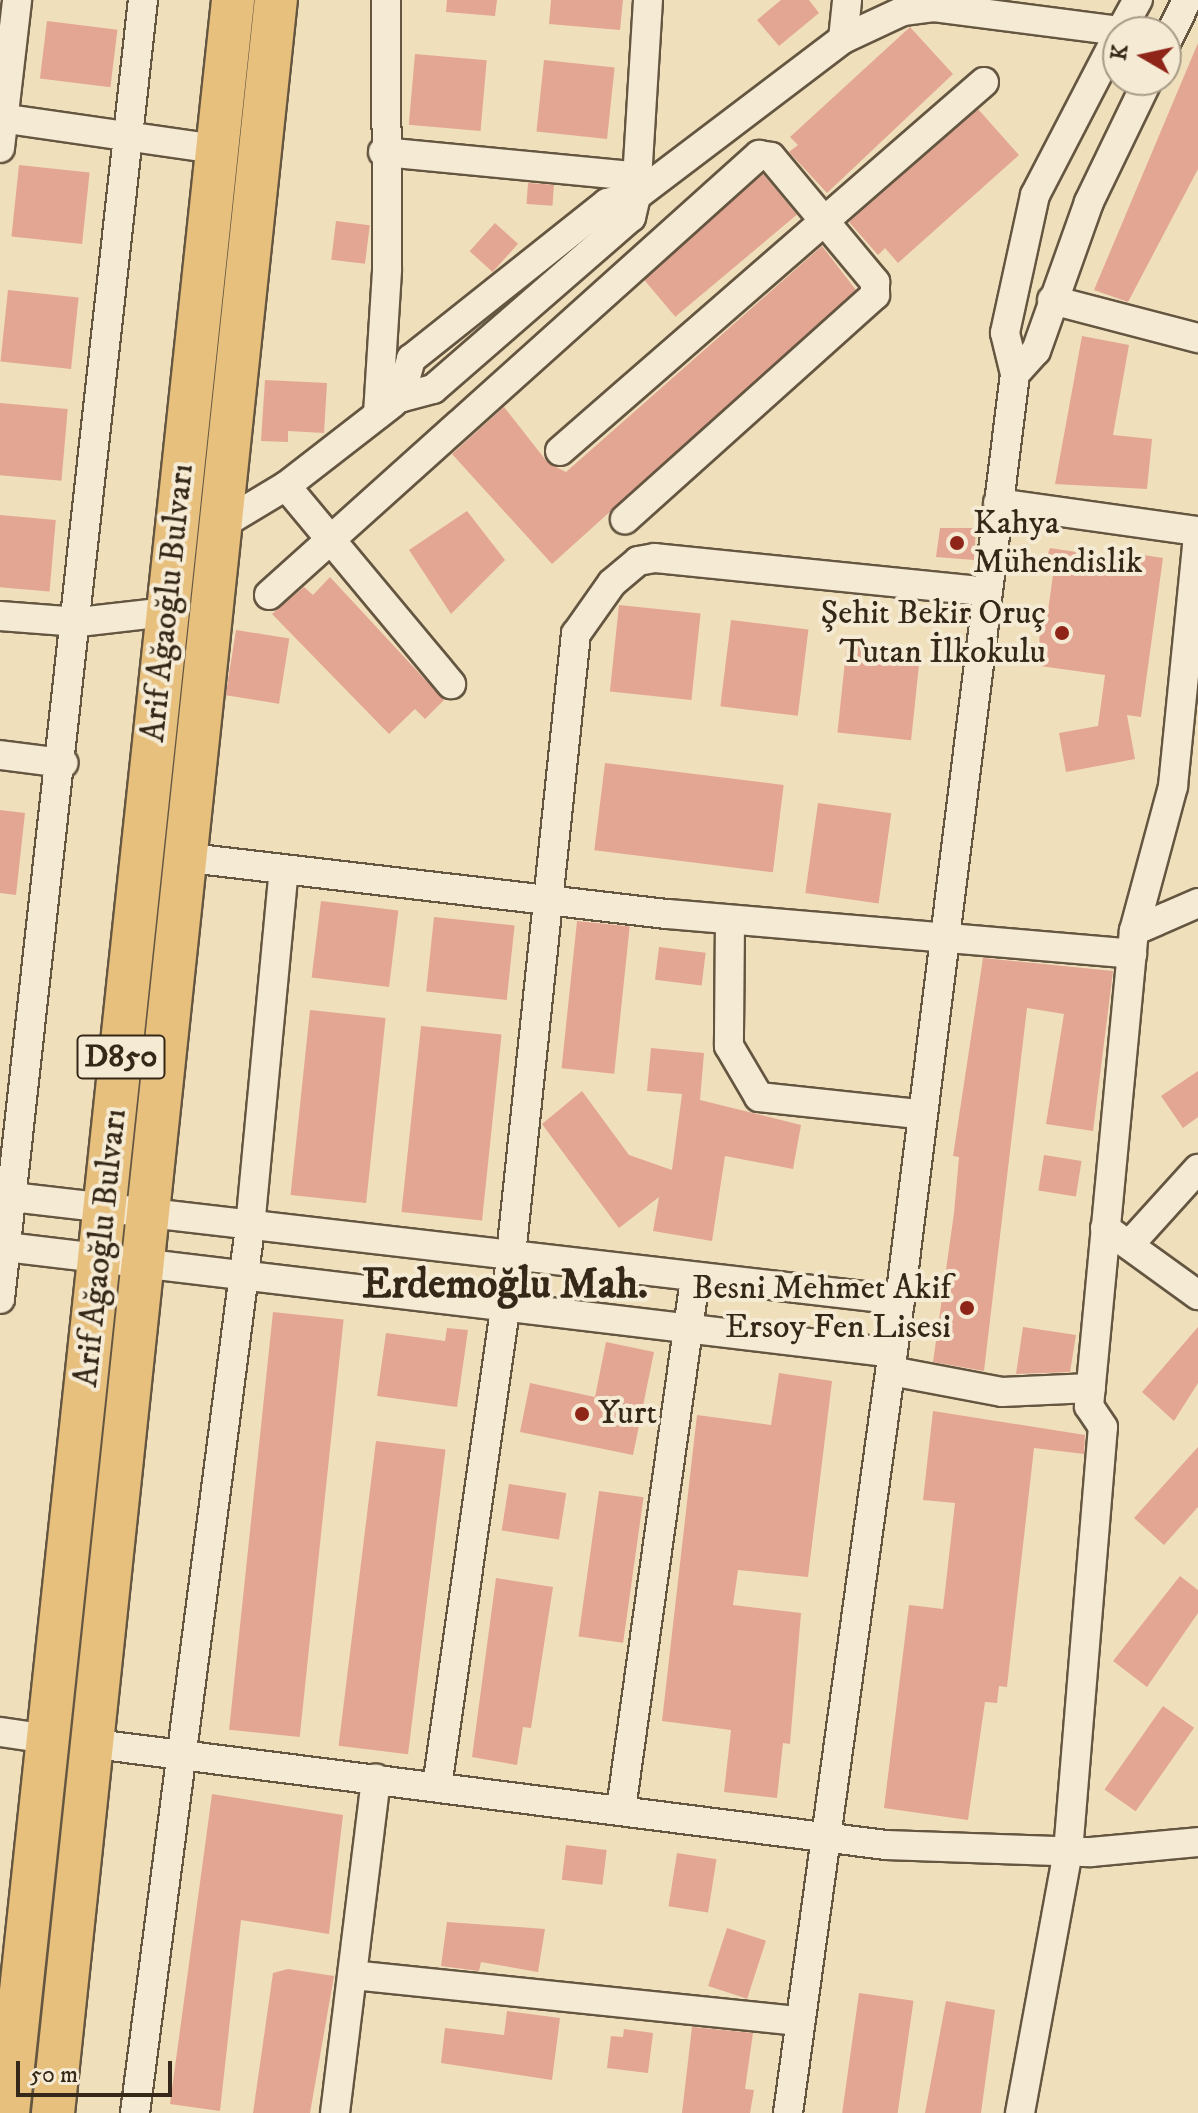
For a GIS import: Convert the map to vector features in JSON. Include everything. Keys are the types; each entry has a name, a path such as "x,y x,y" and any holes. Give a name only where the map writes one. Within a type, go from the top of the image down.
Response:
{"highway":[{"name":"Arif Ağaoğlu Bulvarı","path":"8,2113 233,0"},
{"name":"Arif Ağaoğlu Bulvarı","path":"53,2113 146,1265 181,857 276,0"}],"street":[{"path":"0,148 17,0"},
{"path":"0,1299 4,1242 12,1197 79,622 143,0"},
{"path":"386,0 383,152 389,406"},
{"path":"216,528 286,486 389,406 433,389 631,217 648,0"},
{"path":"843,39 847,0"},
{"path":"383,152 635,186 843,39 903,11 934,7 1102,30"},
{"path":"788,2113 892,1362 918,1114 1015,374 1006,323 1035,195 1102,65"},
{"path":"560,451 984,82"},
{"path":"1015,374 1036,351 1052,300 1141,96"},
{"path":"2,118 128,131 215,149"},
{"path":"269,595 759,155 783,169 875,282 869,307 625,519"},
{"path":"1052,300 1198,338"},
{"path":"286,486 451,684"},
{"path":"998,503 1198,531"},
{"path":"1020,2113 1068,1852 1103,1427 1089,1406 1133,942 1173,786 1198,537"},
{"path":"437,1787 506,1303 576,634 638,561 987,592"},
{"path":"0,616 79,622 167,612"},
{"path":"0,755 63,763"},
{"path":"1173,786 1198,772"},
{"path":"181,857 547,901 940,939 1133,942 1198,903"},
{"path":"135,2113 250,1227 284,870"},
{"path":"730,920 729,1046 759,1097 918,1114"},
{"path":"1129,1245 1198,1169"},
{"path":"12,1197 509,1260 900,1300"},
{"path":"1105,1228 1198,1295"},
{"path":"4,1242 100,1260 506,1303 689,1327 892,1362 1002,1392 1091,1388"},
{"path":"621,1809 695,1279"},
{"path":"0,1732 48,1739"},
{"path":"95,1744 826,1834 886,1845 1068,1852 1198,1842"},
{"path":"335,2113 376,1779"},
{"path":"353,1975 800,2021"}],"building":[{"path":"447,0 497,0 495,16 446,12"},
{"path":"551,0 623,0 620,30 549,24"},
{"path":"781,0 809,0 819,13 779,46 757,20"},
{"path":"47,21 117,30 110,87 40,79"},
{"path":"910,27 953,74 827,193 789,152 798,145 790,137"},
{"path":"1198,43 1198,169 1128,302 1094,290 1176,96 1182,96 1182,81"},
{"path":"415,54 487,60 481,131 409,125"},
{"path":"544,60 615,67 607,139 536,132"},
{"path":"978,109 1019,155 898,263 885,248 878,255 849,222"},
{"path":"19,165 90,172 82,244 11,237"},
{"path":"763,174 797,215 675,317 641,276"},
{"path":"528,183 554,185 552,206 527,204"},
{"path":"336,221 370,225 365,264 331,260"},
{"path":"495,223 518,244 493,272 470,251"},
{"path":"822,246 856,290 552,564 452,454 504,407 548,463 566,472"},
{"path":"8,290 79,297 71,369 0,362"},
{"path":"1082,336 1129,345 1113,435 1152,439 1147,489 1055,484"},
{"path":"265,380 327,383 324,433 288,431 288,442 261,441"},
{"path":"0,403 68,409 61,481 0,475"},
{"path":"467,511 505,560 451,614 409,550"},
{"path":"0,515 56,520 50,592 0,587"},
{"name":"Kahya Mühendislik","path":"940,528 976,528 974,560 936,557"},
{"name":"Şehit Bekir Oruç Tutan İlkokulu","path":"1050,548 1076,552 1075,562 1122,568 1124,552 1163,558 1141,717 1127,715 1135,759 1066,772 1059,733 1098,726 1105,675 1040,666 1039,617 1047,618 1053,575 1041,573"},
{"path":"330,577 444,700 425,719 415,709 389,734 272,614 304,587 313,595"},
{"path":"619,605 701,614 691,700 610,692"},
{"path":"731,620 808,630 798,716 720,706"},
{"path":"236,630 289,638 279,704 226,695"},
{"path":"847,642 921,650 911,740 837,733"},
{"path":"605,763 784,785 773,872 594,850"},
{"path":"818,803 891,813 879,903 805,893"},
{"path":"0,810 25,813 16,895 0,893"},
{"path":"321,901 398,911 389,987 312,977"},
{"path":"434,917 515,925 507,1000 426,992"},
{"path":"577,921 630,927 614,1074 562,1068"},
{"path":"659,947 706,953 702,985 655,980"},
{"path":"983,958 1113,971 1093,1131 1046,1124 1064,1014 1027,1008 984,1371 933,1362 954,1213 959,1157 953,1156"},
{"path":"310,1010 386,1018 366,1203 291,1195"},
{"path":"421,1026 502,1034 482,1220 401,1212"},
{"path":"651,1048 704,1053 700,1100 801,1125 793,1169 725,1156 712,1241 653,1231 659,1197 619,1228 542,1124 582,1091 629,1155 672,1170 682,1094 647,1091"},
{"path":"1198,1071 1198,1117 1183,1128 1161,1096"},
{"path":"1044,1155 1082,1161 1076,1197 1038,1191"},
{"path":"273,1312 344,1319 300,1737 229,1730"},
{"path":"1023,1327 1076,1335 1070,1372 1016,1374"},
{"path":"1198,1327 1198,1383 1174,1421 1142,1392"},
{"path":"447,1328 468,1330 457,1407 377,1396 386,1333 445,1341"},
{"name":"Yurt","path":"606,1342 654,1352 633,1455 520,1432 530,1383 595,1397"},
{"path":"779,1373 832,1381 808,1577 738,1570 733,1605 801,1613 790,1744 783,1743 777,1798 724,1792 731,1730 662,1721 697,1415 771,1425"},
{"path":"933,1411 1085,1435 1084,1454 1034,1448 1007,1687 999,1686 997,1703 985,1702 968,1820 884,1808 909,1605 943,1609 955,1503 923,1500"},
{"path":"376,1441 445,1450 408,1754 339,1746"},
{"path":"1198,1447 1198,1507 1164,1545 1134,1518"},
{"path":"509,1484 566,1493 559,1539 502,1530"},
{"path":"599,1491 644,1497 623,1643 579,1637"},
{"path":"1180,1576 1198,1590 1198,1613 1147,1687 1113,1661"},
{"path":"496,1578 553,1587 531,1728 523,1727 517,1765 472,1757"},
{"path":"1163,1706 1194,1728 1136,1811 1104,1790"},
{"path":"212,1794 343,1815 329,1934 241,1920 220,2111 170,2104"},
{"path":"566,1845 607,1850 602,1885 562,1880"},
{"path":"677,1853 717,1859 708,1913 669,1906"},
{"path":"447,1922 545,1929 538,1972 481,1962 479,1971 441,1966"},
{"path":"727,1928 766,1941 747,1999 708,1986"},
{"path":"288,1969 334,1976 310,2113 253,2113 273,1973"},
{"path":"859,1993 913,2001 898,2113 842,2113"},
{"path":"946,2001 995,2010 981,2113 925,2113"},
{"path":"507,2011 560,2018 552,2080 441,2063 445,2028 504,2035"},
{"path":"692,2027 753,2033 745,2089 754,2090 750,2113 682,2113"},
{"path":"624,2029 653,2033 648,2073 607,2068 611,2036 623,2037"}],"place":[{"name":"Kahya Mühendislik","path":"957,543"},
{"name":"Şehit Bekir Oruç Tutan İlkokulu","path":"1062,633"},
{"name":"Besni Mehmet Akif Ersoy Fen Lisesi","path":"967,1308"},
{"name":"Yurt","path":"582,1414"}],"district":[{"name":"Erdemoğlu Mah.","path":"505,1285"}]}
